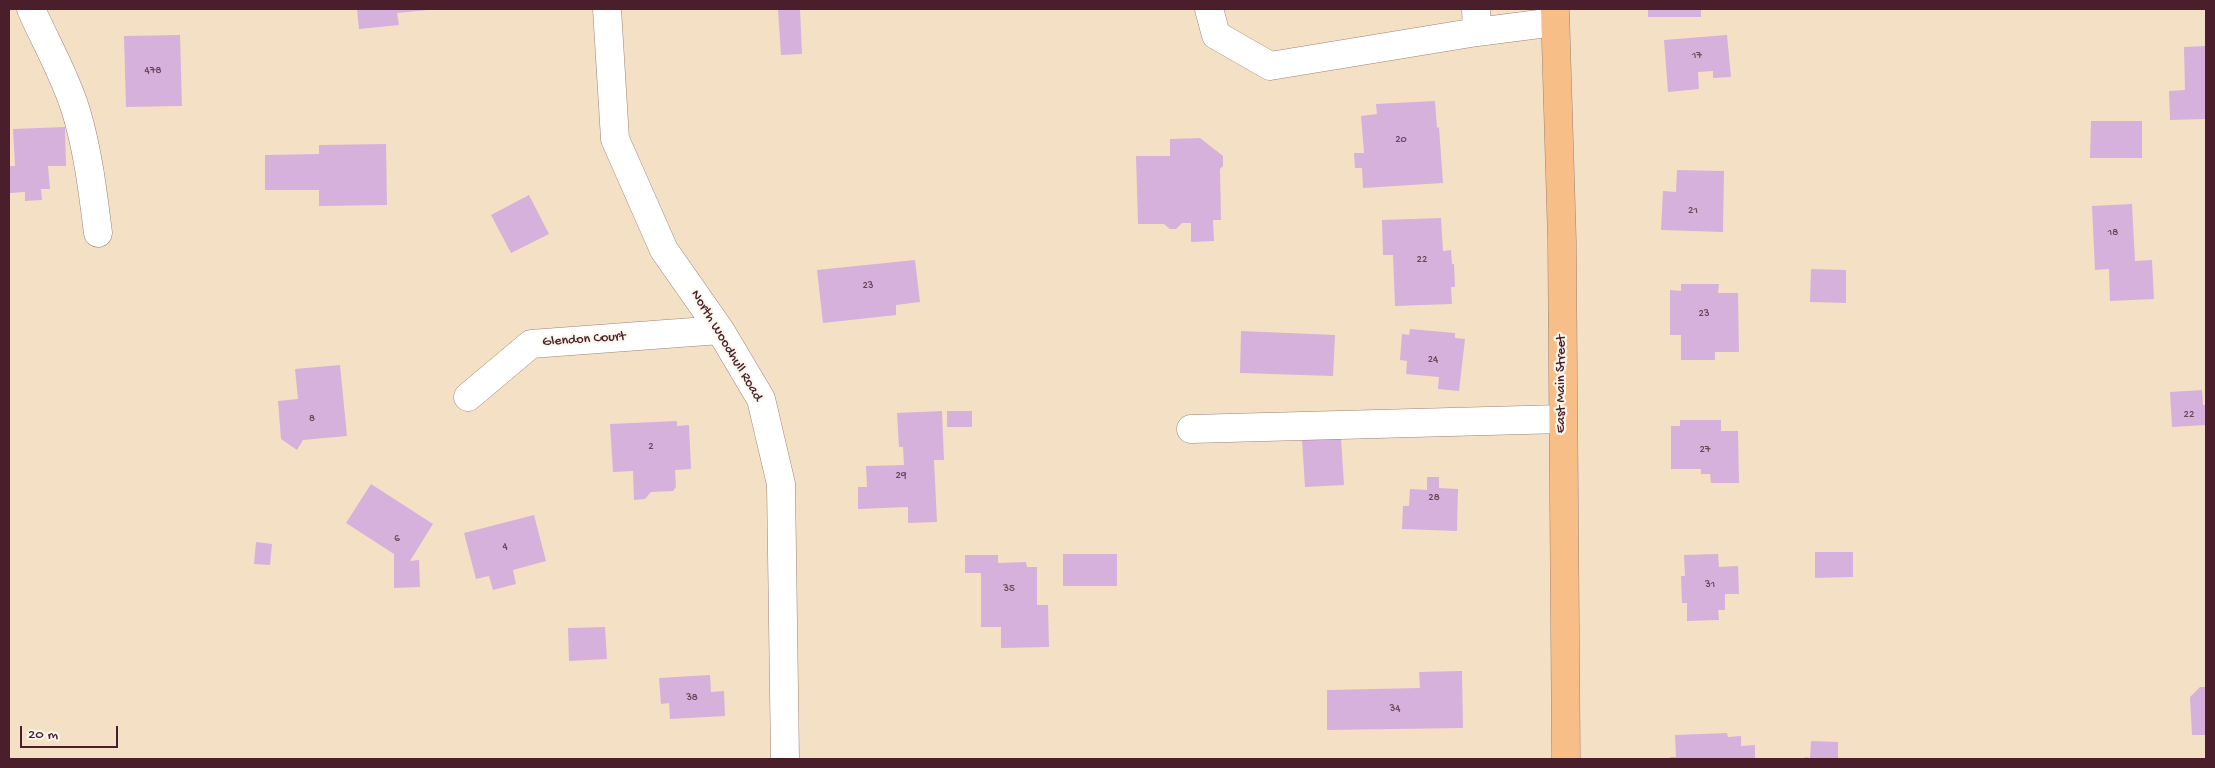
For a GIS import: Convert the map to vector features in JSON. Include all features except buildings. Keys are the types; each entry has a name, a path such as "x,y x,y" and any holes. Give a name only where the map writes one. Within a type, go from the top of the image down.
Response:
{"main road":[{"name":"East Main Street","path":"1555,15 1562,241 1566,759"}],"street":[{"path":"31,9 59,66 76,112 89,170 98,233"},
{"name":"North Woodhull Road","path":"607,9 615,139 664,250 720,330 761,399 781,484 785,759"},
{"path":"1209,9 1216,35 1270,66 1476,20 1555,15"},
{"name":"Glendon Court","path":"468,397 531,344 720,330"},
{"path":"1191,429 1562,419"}]}
